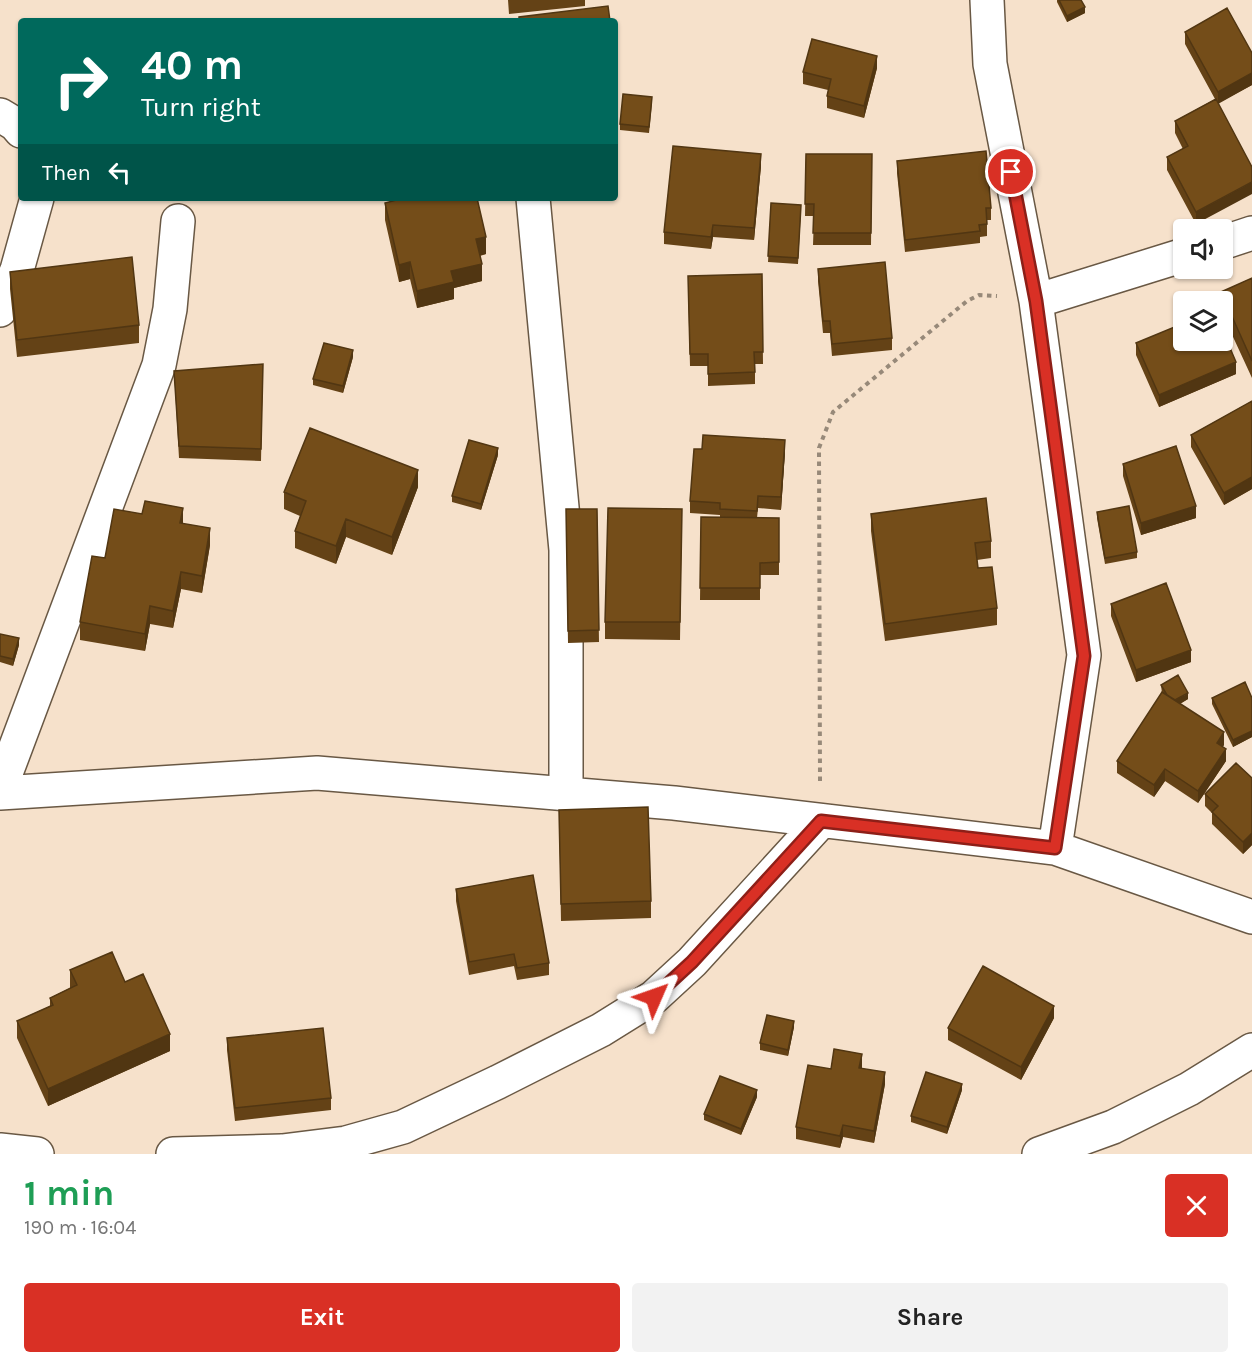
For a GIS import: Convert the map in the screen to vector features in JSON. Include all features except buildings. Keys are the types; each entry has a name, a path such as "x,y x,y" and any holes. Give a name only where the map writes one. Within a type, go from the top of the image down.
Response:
{"street":[{"path":"987,0 990,64 1036,301 1084,656 1055,848"},
{"path":"0,115 18,128"},
{"path":"0,310 17,270 36,201"},
{"path":"533,201 566,550 566,794"},
{"path":"178,221 170,309 159,364 0,791 317,773 674,803 1055,848 1252,916"},
{"path":"1233,239 1252,233"},
{"path":"1036,301 1173,258"},
{"path":"173,1154 282,1151 346,1143 403,1127 601,1030 654,997 692,962 821,821"},
{"path":"1038,1154 1113,1127 1189,1089 1252,1050"},
{"path":"0,1150 37,1154"}],"path":[{"path":"821,821 819,448 833,412 967,301 986,295 1036,301"}],"route":[{"path":"654,997 692,962 821,821 1055,848 1084,656 1036,301 1011,172"}]}
